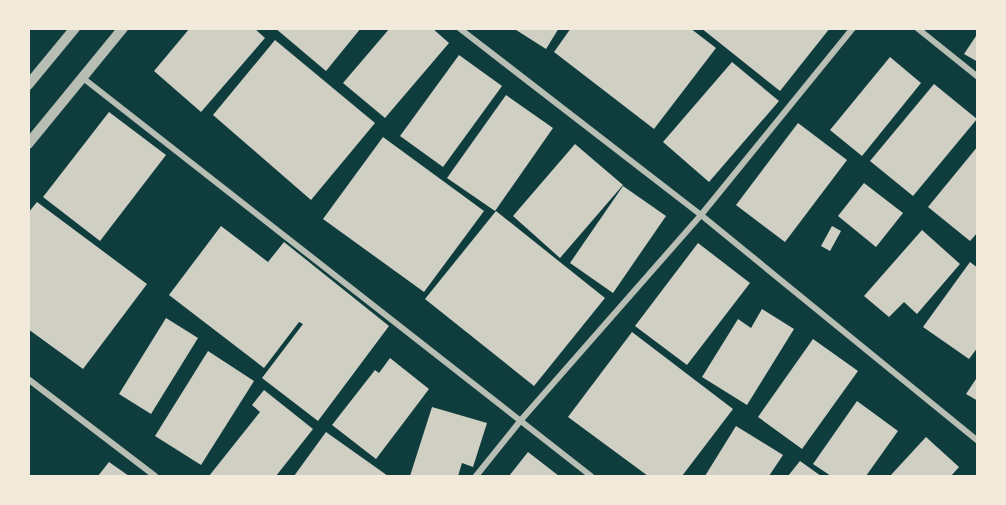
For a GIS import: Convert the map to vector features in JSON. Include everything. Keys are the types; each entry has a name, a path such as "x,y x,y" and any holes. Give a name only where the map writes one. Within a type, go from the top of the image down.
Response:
{"street":[{"path":"28,85 75,28"},
{"path":"28,144 123,28"},
{"path":"459,28 701,215 978,441"},
{"path":"476,477 521,420 701,215 853,28"},
{"path":"918,28 978,78"},
{"path":"83,78 591,477"},
{"path":"28,379 155,477"}],"building":[{"path":"190,28 254,28 265,38 201,112 154,71"},
{"path":"275,28 361,28 326,71"},
{"path":"390,28 432,28 449,43 385,118 343,83"},
{"path":"513,28 559,28 546,49"},
{"path":"571,28 690,28 716,48 654,129 554,52"},
{"path":"701,28 830,28 780,91"},
{"path":"978,33 978,62 964,54"},
{"path":"275,40 375,123 311,200 213,115"},
{"path":"459,55 502,86 443,167 400,136"},
{"path":"890,57 921,83 862,156 830,130"},
{"path":"732,62 779,101 709,182 663,142"},
{"path":"934,84 977,119 913,196 870,161"},
{"path":"506,95 553,128 495,211 447,178"},
{"path":"109,112 166,155 100,241 43,197"},
{"path":"798,123 847,160 785,242 736,205"},
{"path":"383,137 484,211 424,292 323,219"},
{"path":"575,144 623,185 560,258 513,216"},
{"path":"978,146 978,232 970,241 928,207"},
{"path":"864,183 903,213 876,247 838,216"},
{"path":"623,186 666,216 613,293 570,263"},
{"path":"37,202 147,284 83,369 28,329 28,213"},
{"path":"496,211 605,298 534,386 425,299"},
{"path":"221,226 268,262 284,242 389,326 318,421 262,378 303,324 299,322 264,368 169,295"},
{"path":"832,226 841,231 830,251 821,246"},
{"path":"922,230 960,264 917,314 904,302 889,317 864,296"},
{"path":"698,243 750,283 687,365 635,326"},
{"path":"970,262 978,268 978,347 969,359 923,327"},
{"path":"762,309 794,329 747,405 702,377 738,319 751,328"},
{"path":"166,318 198,338 151,414 119,394"},
{"path":"632,332 733,409 682,476 648,476 568,417"},
{"path":"813,339 858,371 802,449 758,417"},
{"path":"208,351 254,381 201,465 155,436"},
{"path":"390,358 429,389 376,459 332,425 375,370 379,373"},
{"path":"978,376 978,401 966,394"},
{"path":"264,390 313,429 276,476 209,476 260,412 252,405"},
{"path":"857,401 898,431 866,476 831,476 813,464"},
{"path":"432,407 487,423 473,467 462,463 458,476 410,476"},
{"path":"736,426 783,455 769,476 705,476"},
{"path":"326,432 388,476 294,476"},
{"path":"926,437 959,467 951,476 890,476"},
{"path":"528,452 559,476 509,476"},
{"path":"800,461 821,476 788,476"},
{"path":"109,462 129,476 98,476"}]}
